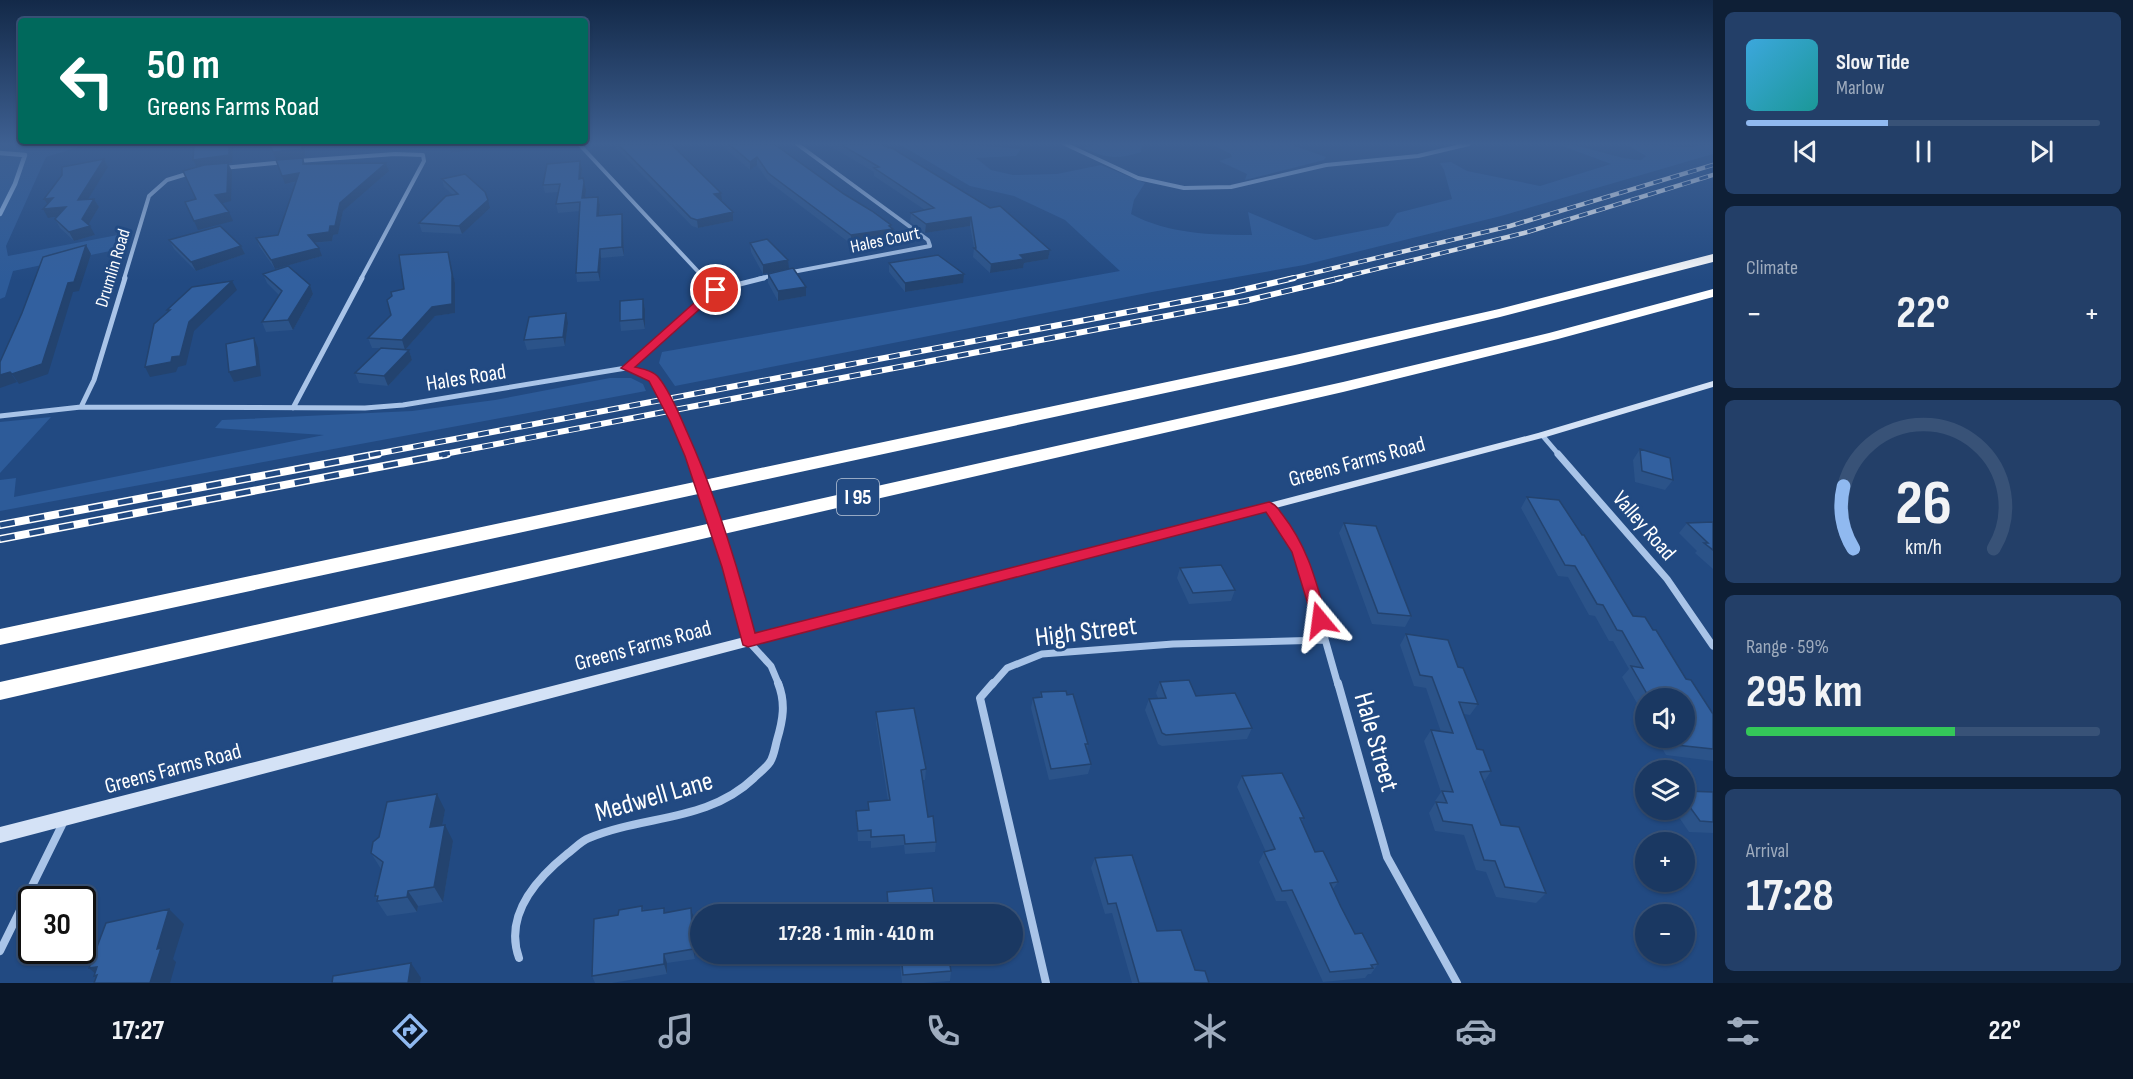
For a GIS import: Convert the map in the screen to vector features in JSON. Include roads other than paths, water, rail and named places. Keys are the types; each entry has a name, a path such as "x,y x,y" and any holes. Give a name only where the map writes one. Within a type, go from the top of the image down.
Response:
{"highway":[{"name":"I 95","path":"0,637 1295,360 1511,310 1713,258"},
{"name":"I 95","path":"0,691 1332,390 1553,336 1713,293"}],"main road":[{"name":"Greens Farms Road","path":"0,835 1269,507 1542,435 1713,384"}],"street":[{"name":"Drumlin Road","path":"81,407 94,380 149,196 156,190"},
{"path":"293,408 408,190"},
{"path":"621,190 696,272 716,290"},
{"name":"Hales Court","path":"626,368 716,290 804,269 930,246 928,240 861,190"},
{"path":"626,368 649,375 657,383 676,421 691,456 730,567 748,641"},
{"name":"Hales Road","path":"0,416 81,407 293,408 403,405 626,368"},
{"name":"Valley Road","path":"1542,435 1667,579 1713,646"},
{"name":"Hale Street","path":"1269,507 1286,529 1299,552 1387,857 1457,983"},
{"name":"High Street","path":"1046,983 980,698 1007,668 1042,654 1173,644 1325,640"},
{"name":"Medwell Lane","path":"519,958 514,944 519,911 532,889 560,860 586,839 608,831 699,810 738,793 770,762 782,724 784,698 771,666 748,641"},
{"path":"0,951 66,818"}],"waterway":[{"path":"0,214 12,190"}],"railway":[{"path":"1288,279 1510,226 1630,190"},
{"path":"1335,279 1524,233 1665,190"},
{"path":"370,455 1234,292 1294,278"},
{"path":"439,455 1245,301 1341,278"},
{"path":"0,525 378,454"},
{"path":"0,539 447,454"}]}
